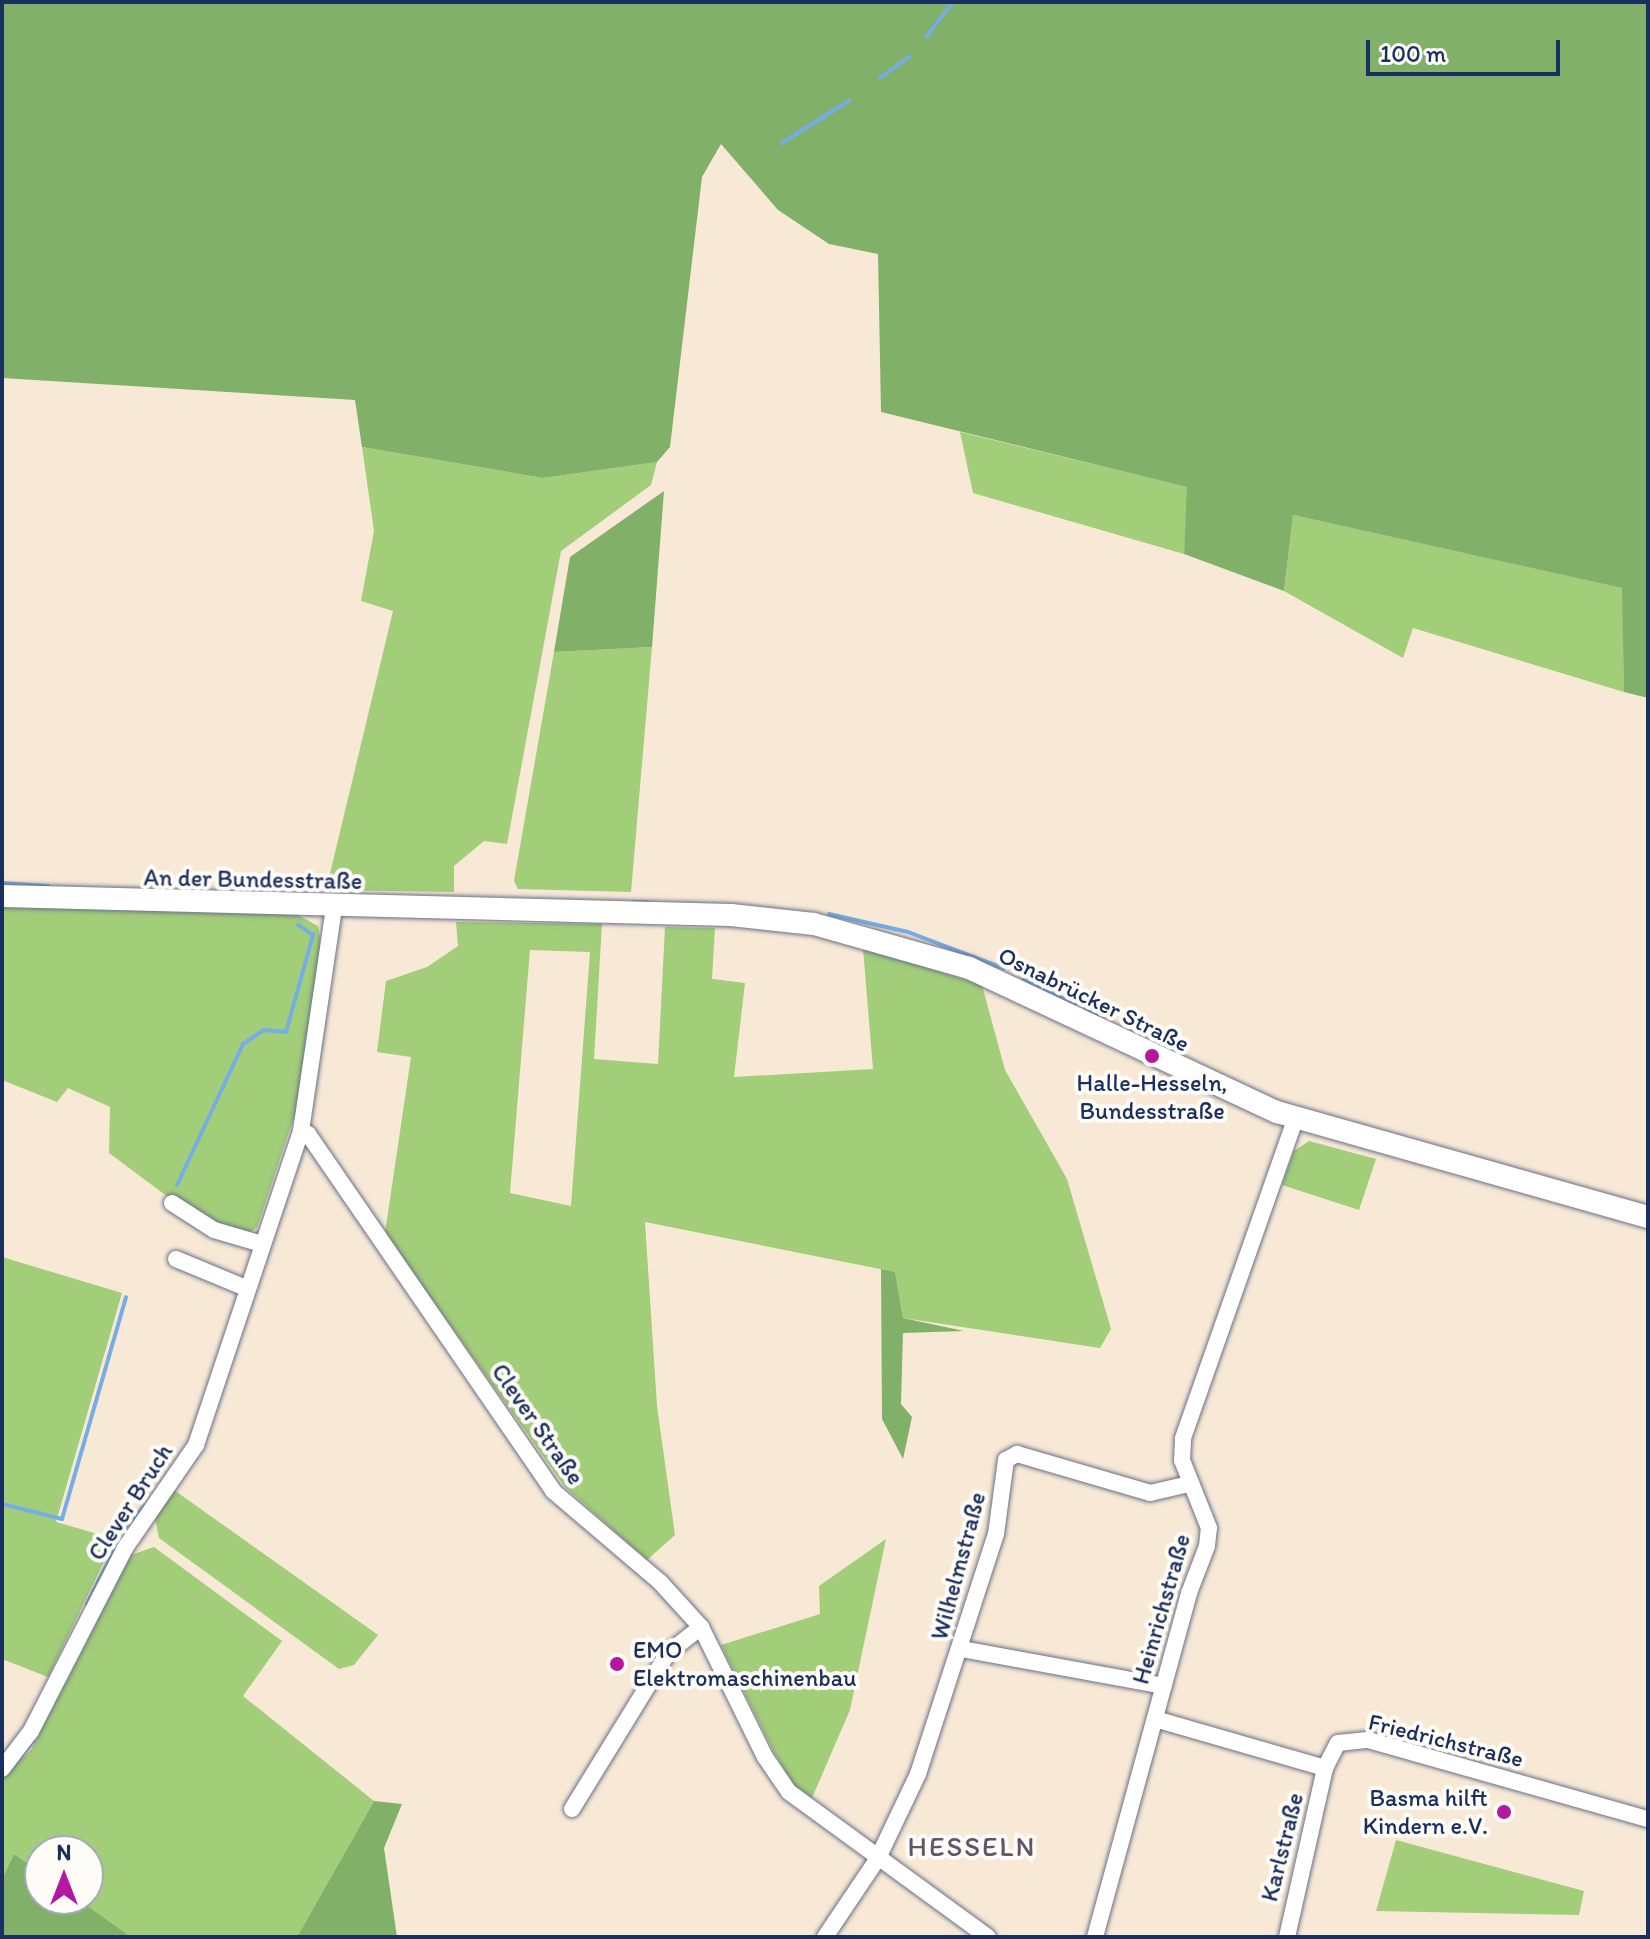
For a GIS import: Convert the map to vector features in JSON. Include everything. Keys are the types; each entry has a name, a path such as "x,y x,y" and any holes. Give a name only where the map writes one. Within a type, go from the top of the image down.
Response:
{"main road":[{"name":"An der Bundesstraße","path":"2,896 502,910"},
{"name":"Osnabrücker Straße","path":"502,910 772,918 897,943 1008,984 1190,1074 1296,1118 1648,1217"}],"street":[{"path":"301,1131 334,907"},
{"name":"Heinrichstraße","path":"1095,1937 1164,1686 1207,1546 1209,1528 1188,1484 1183,1438 1296,1118"},
{"name":"Clever Bruch","path":"2,1769 31,1731 125,1548 196,1445 301,1131"},
{"name":"Clever Straße","path":"301,1131 308,1134 553,1491 660,1582 701,1627 778,1778 878,1858 988,1937"},
{"path":"172,1203 214,1230 262,1244"},
{"path":"176,1259 248,1289"},
{"name":"Wilhelmstraße","path":"825,1937 878,1858 918,1774 962,1649 996,1534 1006,1460 1017,1454 1150,1493 1188,1484"},
{"path":"572,1809 668,1653 701,1627"},
{"path":"962,1649 1164,1686"},
{"path":"1155,1719 1325,1768"},
{"name":"Friedrichstraße","path":"1325,1768 1338,1743 1368,1740 1648,1819"},
{"name":"Karlstraße","path":"1287,1937 1325,1768"}],"green space":[{"path":"2,2 1648,2 1648,698 1624,692 1622,588 1293,515 1284,591 1184,554 1187,487 881,412 878,254 829,244 778,210 721,144 702,177 670,447 657,462 543,478 362,447 355,400 2,378"},
{"path":"960,432 1188,487 1184,554 973,493"},
{"path":"362,447 543,478 657,462 651,485 561,551 507,844 484,841 454,866 454,892 326,890 393,611 361,601 374,531"},
{"path":"664,491 652,647 554,652 570,557"},
{"path":"1293,515 1623,588 1624,692 1413,628 1403,658 1284,591"},
{"path":"652,647 631,892 518,889 514,881 554,652"},
{"path":"2,906 298,915 318,926 321,944 298,1105 257,1228 247,1234 221,1226 164,1194 109,1153 110,1107 68,1088 57,1102 2,1080"},
{"path":"456,922 602,924 594,1059 658,1064 665,927 715,928 712,979 745,983 734,1077 873,1069 863,948 982,985 1005,1070 1067,1179 1111,1329 1100,1348 903,1318 895,1272 645,1222 657,1406 675,1535 647,1560 565,1487 385,1233 411,1057 377,1052 386,981 427,967 458,946","holes":["530,950 590,952 571,1206 510,1193"]},
{"path":"1309,1141 1376,1159 1359,1210 1282,1185 1294,1151"},
{"path":"2,1257 122,1293 56,1522 115,1539 48,1677 2,1659"},
{"path":"881,1269 895,1272 903,1318 964,1331 903,1333 901,1404 912,1417 903,1459 882,1419"},
{"path":"174,1490 378,1635 354,1665 339,1669 159,1538 155,1518"},
{"path":"886,1539 850,1710 812,1798 793,1784 721,1645 820,1614 819,1586"},
{"path":"154,1547 282,1641 243,1696 374,1801 297,1937 131,1937 100,1915 104,1915 104,1835 24,1835 24,1861 14,1854 2,1879 2,1778 31,1750 131,1555"},
{"path":"374,1801 402,1804 384,1848 397,1937 297,1937"},
{"path":"1396,1840 1584,1891 1579,1915 1376,1911"},
{"path":"14,1854 24,1861 24,1915 100,1915 131,1937 2,1937 2,1879"}],"waterway":[{"path":"926,37 953,2"},
{"path":"880,78 910,56"},
{"path":"782,143 850,100"},
{"path":"2,883 48,886"},
{"path":"633,902 647,902"},
{"path":"829,914 908,932 1003,968"},
{"path":"177,1185 243,1044 264,1030 286,1032 313,935 298,925"},
{"path":"1024,979 1075,1005"},
{"path":"1085,1010 1097,1016"},
{"path":"2,1504 62,1519 126,1297"},
{"path":"125,1528 145,1506"},
{"path":"87,1604 115,1549"},
{"path":"14,1765 33,1741"}],"place":[{"name":"Halle-Hesseln, Bundesstraße","path":"1152,1056"},
{"name":"EMO Elektromaschinenbau","path":"617,1664"},
{"name":"Basma hilft Kindern e.V.","path":"1504,1812"}],"district":[{"name":"HESSELN","path":"972,1846"}]}
